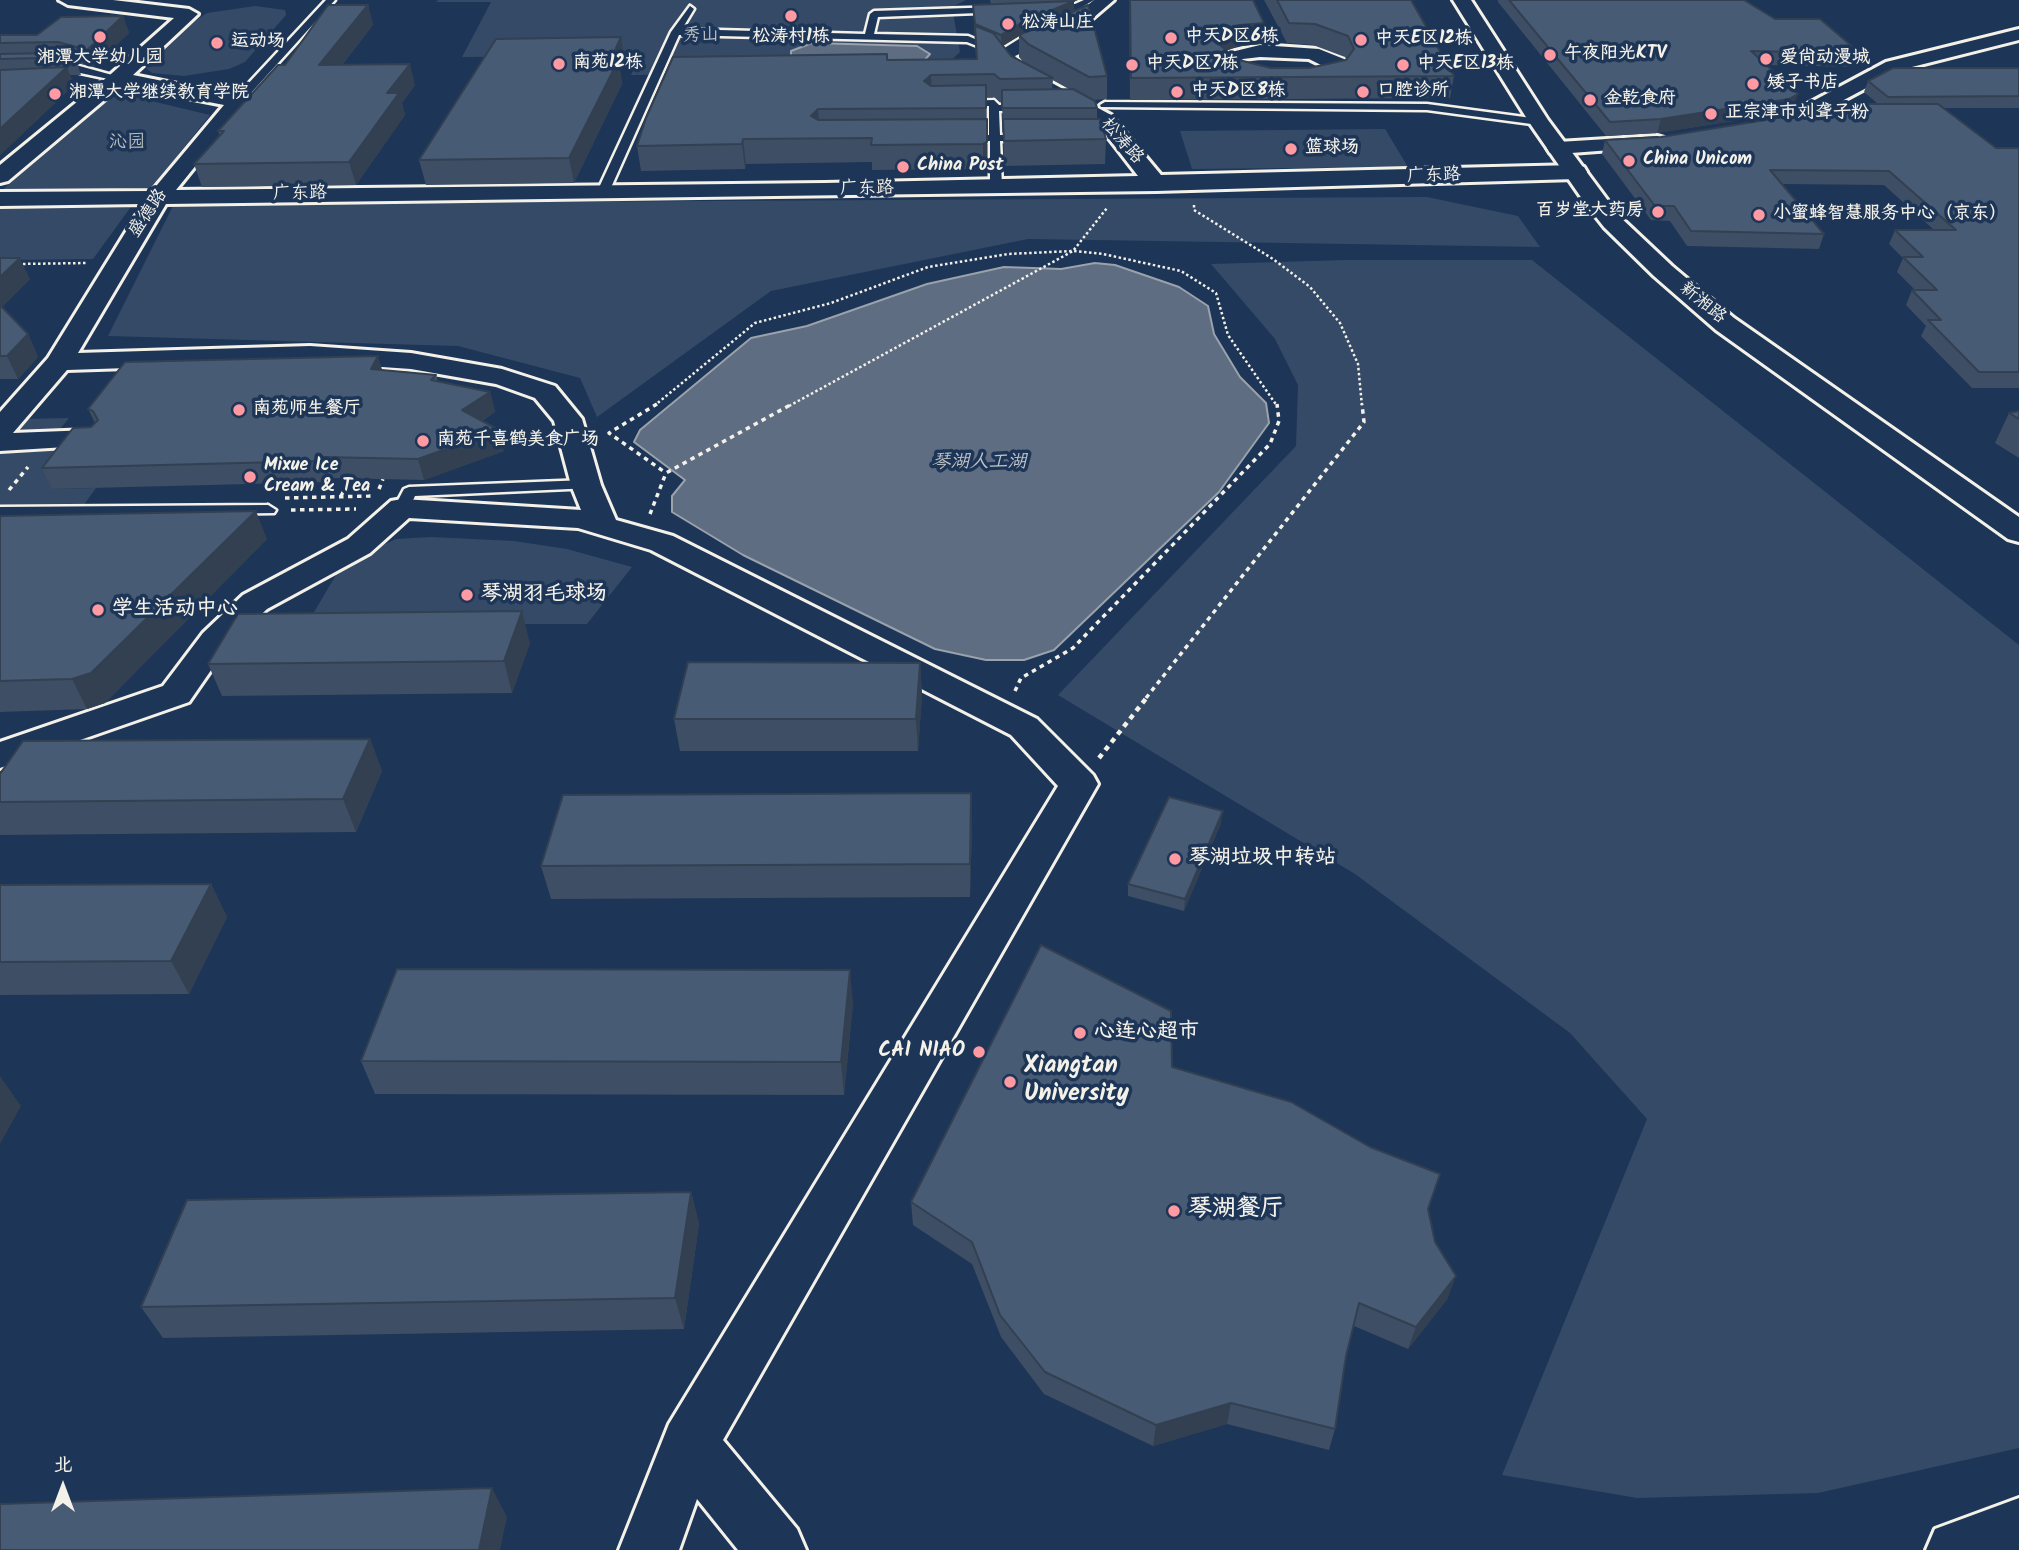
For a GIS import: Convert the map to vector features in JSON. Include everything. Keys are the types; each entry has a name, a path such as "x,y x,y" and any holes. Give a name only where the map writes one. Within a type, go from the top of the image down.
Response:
{"street":[{"path":"0,176 118,78 189,14 68,0"},
{"path":"1004,54 1080,20 1105,0"},
{"name":"新湘路","path":"1462,0 1539,122 1612,222 1685,292 1747,340 2019,532"},
{"path":"1268,30 1278,51"},
{"path":"1753,127 1790,121 1893,66 2019,34"},
{"path":"1278,51 1296,51 1327,57 1338,63 1339,69 1335,75 1320,79 1279,81 1242,75 1229,64 1230,58 1239,54 1278,51"},
{"name":"松涛路","path":"1004,54 1019,73 1104,119 1112,137 1156,184"},
{"path":"118,78 237,102"},
{"name":"盛德路","path":"0,430 59,362 159,197 237,102"},
{"path":"1558,148 1680,139"},
{"name":"广东路","path":"0,198 996,187 1576,172"},
{"path":"59,362 310,354 411,361 502,377 545,392 568,419 586,485 603,526"},
{"path":"0,442 90,439"},
{"path":"0,755 176,694 215,640 255,602 359,546 404,502 580,519 662,543 1024,727 1079,784 689,1444 649,1550"},
{"path":"689,1444 776,1550"},
{"path":"1956,1550 2019,1528"}],"lane":[{"path":"237,102 331,0"},
{"path":"1037,8 1077,7 1090,0"},
{"path":"603,192 676,32 690,9"},
{"path":"869,37 874,14 1009,9"},
{"path":"676,32 968,39 1004,54"},
{"path":"39,65 65,65 118,78"},
{"path":"79,80 118,78"},
{"path":"944,104 994,103 996,187"},
{"path":"1105,105 1427,107 1539,122"},
{"path":"994,108 1044,107"},
{"path":"1057,107 1082,107"},
{"path":"954,138 1036,138"},
{"path":"404,502 409,492 586,485"},
{"path":"2,505 272,504"}],"path":[{"path":"1079,784 1364,422 1357,364 1340,323 1310,288 1273,258 1194,210 1195,199"},
{"path":"646,539 649,517 666,473 1073,251 1113,201"},
{"path":"666,473 610,433 659,403 755,323 831,303 928,267 1008,254 1073,251 1103,254 1181,271 1216,293 1228,335 1277,404 1279,421 1270,444 1073,648 1021,678 1003,716"},
{"path":"13,264 118,262"},
{"path":"2,505 51,440"},
{"path":"340,497 350,479"},
{"path":"272,504 340,497 404,502"},
{"path":"272,504 404,502"}],"green space":[{"name":"秀山","path":"966,0 952,7 960,52 938,73 631,75 640,56 462,57 491,2 436,2"},
{"name":"运动场","path":"255,6 285,10 286,15 245,62 229,69 184,76 152,73 146,68 192,23 207,13"},
{"name":"沁园","path":"114,92 210,115 149,191 0,192"},
{"name":"篮球场","path":"1385,129 1408,167 1192,169 1180,131"},
{"path":"1427,197 1518,216 1540,247 1028,239 771,291 597,417 580,378 458,346 108,336 174,204"},
{"path":"133,204 93,259 0,260 0,206"},
{"path":"1345,260 1532,260 2019,645 2019,1448 1818,1493 1637,1498 1502,1475 1647,1119 1570,1033 1355,874 1058,695 1296,446 1298,385 1275,339 1211,264"},
{"path":"69,418 52,439 90,439 53,489 96,488 81,509 0,510 0,444 21,419"},
{"name":"琴湖羽毛球场","path":"431,537 514,541 567,549 632,567 587,624 307,624 343,563 396,539"}],"water":[{"path":"812,43 917,46 930,54 922,63 791,60 791,51"},
{"name":"琴湖人工湖","path":"1095,263 1115,265 1179,287 1208,306 1214,334 1240,377 1266,403 1269,423 1219,492 1054,650 1024,660 986,660 935,649 743,555 672,512 672,496 685,480 634,442 640,430 751,338 807,326 927,284 1004,267 1061,269"}],"building":[{"path":"1130,0 1253,0 1264,23 1240,25 1222,32 1218,43 1235,59 1271,68 1309,68 1346,60 1354,49 1348,36 1315,24 1289,23 1277,0 1411,0 1454,76 1131,78"},
{"path":"1509,0 1744,0 1775,19 1820,19 1860,53 1751,51 1798,94 1789,99 1661,119 1610,122"},
{"path":"1074,1 1021,23 1001,35 975,24 973,5"},
{"path":"328,5 368,5 319,65 410,64 387,93 399,93 349,162 194,164 224,131 218,131 278,65 285,65"},
{"path":"1088,5 1107,76 1089,77 1028,44 1019,35"},
{"path":"123,16 87,50 58,42 0,43 0,35 37,35 61,17"},
{"path":"975,26 993,33 1011,56 1053,78 1000,79 994,74 931,75 924,81 931,86 986,85 986,108 818,109 811,116 818,120 987,119 987,142 983,144 871,145 872,138 743,139 742,144 637,146 646,118 673,57 887,54 887,60 977,59"},
{"path":"621,37 610,61 618,61 569,158 419,160 496,39"},
{"path":"58,53 75,57 0,59 0,54"},
{"path":"67,67 3,126 0,129 0,70"},
{"path":"1893,68 2019,68 2019,96 1888,97 1868,81"},
{"path":"1073,89 1095,101 1097,108 1002,108 1002,90"},
{"path":"1822,104 1938,104 1996,148 2019,148 2019,372 1979,372 1928,320 1941,320 1912,290 1937,290 1903,257 1923,257 1895,230 1956,230 1889,171 1770,170 1824,234 1691,231 1674,206 1655,206 1605,140 1661,137 1802,114"},
{"path":"1003,119 1100,119 1106,139 1004,141"},
{"path":"0,258 20,258 0,277"},
{"path":"0,305 28,334 7,356 0,356"},
{"path":"378,356 371,369 436,375 431,380 490,392 462,410 499,430 418,459 323,457 321,461 42,468 73,428 91,427 98,420 93,411 88,409 125,362"},
{"path":"2019,411 2019,419 2009,413"},
{"name":"学生活动中心","path":"256,511 91,673 72,679 0,681 0,516"},
{"path":"522,611 504,661 208,664 238,614"},
{"path":"688,662 920,663 916,719 674,719"},
{"path":"370,739 343,799 0,802 0,774 23,741"},
{"path":"971,793 970,864 541,866 563,795"},
{"name":"琴湖垃圾中转站","path":"1169,797 1223,811 1185,899 1128,884"},
{"path":"211,884 171,961 0,962 0,885"},
{"name":"琴湖餐厅","path":"1041,945 1171,1011 1172,1067 1291,1102 1370,1147 1440,1174 1428,1209 1435,1242 1456,1276 1416,1327 1359,1303 1346,1356 1335,1429 1231,1403 1156,1425 1045,1372 1000,1315 972,1242 911,1202"},
{"path":"397,969 850,970 841,1062 361,1061"},
{"path":"691,1192 675,1298 141,1307 187,1200"},
{"path":"492,1488 479,1550 0,1550 0,1504"}],"place":[{"name":"松涛村1栋","path":"791,16"},
{"name":"松涛山庄","path":"1008,24"},
{"name":"湘潭大学幼儿园","path":"100,37"},
{"name":"中天D区6栋","path":"1171,38"},
{"name":"中天E区12栋","path":"1361,40"},
{"name":"运动场","path":"217,43"},
{"name":"午夜阳光KTV","path":"1550,55"},
{"name":"爱尚动漫城","path":"1766,59"},
{"name":"南苑12栋","path":"559,64"},
{"name":"中天D区7栋","path":"1132,65"},
{"name":"中天E区13栋","path":"1403,65"},
{"name":"矮子书店","path":"1753,84"},
{"name":"中天D区8栋","path":"1177,92"},
{"name":"口腔诊所","path":"1363,92"},
{"name":"湘潭大学继续教育学院","path":"55,94"},
{"name":"金乾食府","path":"1590,100"},
{"name":"正宗津市刘聋子粉","path":"1711,114"},
{"name":"篮球场","path":"1291,149"},
{"name":"China Unicom","path":"1629,161"},
{"name":"China Post","path":"903,167"},
{"name":"百岁堂大药房","path":"1658,212"},
{"name":"小蜜蜂智慧服务中心（京东）","path":"1759,215"},
{"name":"南苑师生餐厅","path":"239,410"},
{"name":"南苑千喜鹤美食广场","path":"423,441"},
{"name":"Mixue Ice Cream & Tea","path":"250,477"},
{"name":"琴湖羽毛球场","path":"467,595"},
{"name":"学生活动中心","path":"98,610"},
{"name":"琴湖垃圾中转站","path":"1175,859"},
{"name":"心连心超市","path":"1080,1033"},
{"name":"CAI NIAO","path":"979,1052"},
{"name":"Xiangtan University","path":"1010,1082"},
{"name":"琴湖餐厅","path":"1174,1211"}]}
